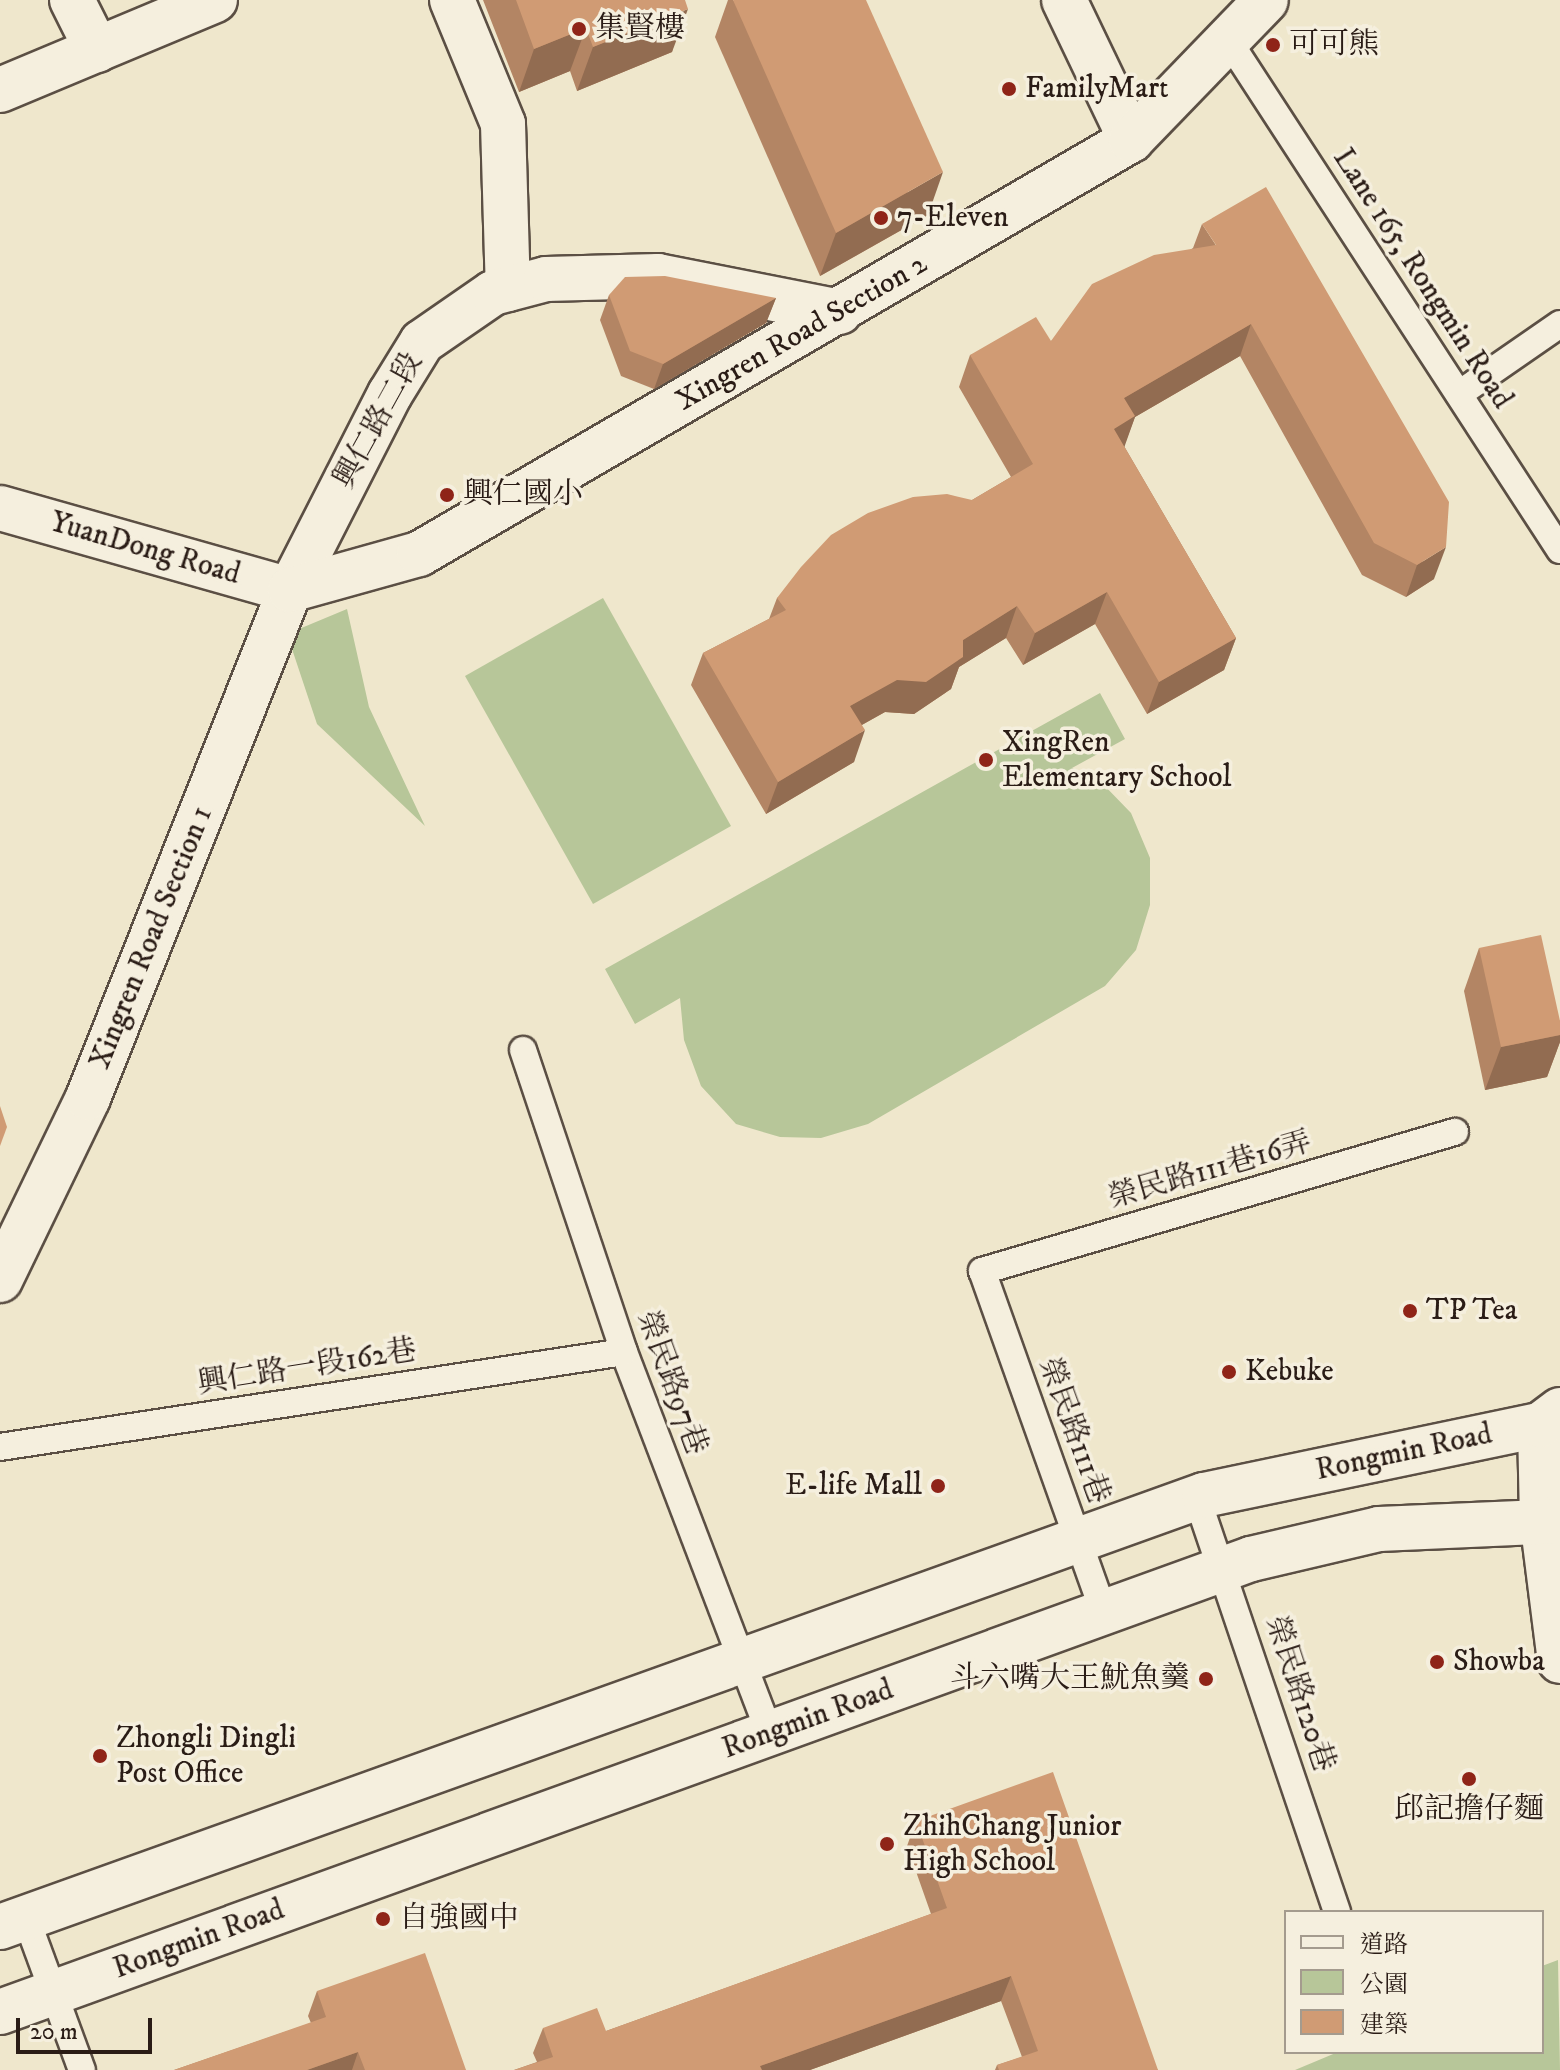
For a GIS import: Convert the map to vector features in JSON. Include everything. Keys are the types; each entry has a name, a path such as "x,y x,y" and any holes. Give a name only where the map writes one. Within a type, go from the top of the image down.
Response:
{"street":[{"path":"72,0 97,50"},
{"path":"0,90 215,0"},
{"path":"452,0 503,124 508,289"},
{"path":"1064,0 1131,140"},
{"name":"Xingren Road Section 2","path":"290,590 419,554 1131,140 1230,43 1266,0"},
{"name":"興仁路二段","path":"290,590 390,394 422,342 493,293 546,279 658,276 839,312"},
{"name":"YuanDong Road","path":"0,508 290,590"},
{"name":"Xingren Road Section 1","path":"0,1280 88,1098 290,590"},
{"name":"Rongmin Road","path":"0,2012 1224,1570 1379,1529 1551,1520 1553,1422 1197,1498 13,1922"},
{"path":"1551,1520 1560,1661"}],"lane":[{"name":"Lane 165, Rongmin Road","path":"1230,43 1560,550"},
{"path":"1459,394 1560,324"},
{"name":"榮民路97巷","path":"523,1050 624,1352 770,1734"},
{"name":"榮民路111巷16弄","path":"982,1271 1455,1132"},
{"name":"榮民路111巷","path":"982,1271 1104,1613"},
{"name":"興仁路一段162巷","path":"0,1447 624,1352"},
{"name":"榮民路120巷","path":"1197,1498 1224,1570 1336,1910"},
{"path":"13,1922 52,1993 82,2070"}],"green space":[{"path":"603,598 731,826 593,904 465,676"},
{"path":"347,609 369,707 425,826 317,724 287,634"},
{"path":"1100,693 1125,739 1072,768 1101,782 1131,813 1150,858 1150,905 1136,950 1105,986 868,1124 821,1138 780,1137 736,1124 701,1086 684,1040 680,998 635,1024 605,969"},
{"path":"1558,1960 1560,2070 1295,2070 1333,2054 1544,2054 1544,1965"}],"building":[{"path":"516,0 685,0 688,9 593,47 586,28 534,49"},
{"path":"733,0 866,0 943,172 836,233"},
{"path":"1266,187 1449,502 1446,547 1417,565 1374,543 1251,324 1124,398 1135,416 1114,429 1236,638 1159,682 1107,592 1035,633 1017,606 963,640 963,657 926,682 897,680 850,706 865,730 778,782 703,653 786,610 777,598 801,567 831,535 868,513 913,497 947,494 972,500 1033,464 970,355 1036,317 1051,341 1092,284 1154,255 1216,245 1202,224"},
{"path":"665,276 776,298 663,364 630,351 609,295 625,277"},
{"path":"1541,935 1560,1021 1560,1035 1501,1047 1479,948"},
{"path":"0,1106 7,1127 0,1146"},
{"path":"1053,1772 1158,2070 999,2070 997,2065 1038,2051 1011,1976 760,2066 762,2070 514,2070 553,2057 543,2028 597,2008 606,2031 947,1908 916,1821"},
{"path":"425,1953 466,2070 365,2070 358,2052 307,2070 174,2070 326,2017 317,1991"}],"place":[{"name":"集賢樓","path":"579,29"},
{"name":"可可熊","path":"1273,45"},
{"name":"FamilyMart","path":"1009,89"},
{"name":"7-Eleven","path":"881,218"},
{"name":"興仁國小","path":"447,495"},
{"name":"XingRen Elementary School","path":"986,760"},
{"name":"TP Tea","path":"1410,1311"},
{"name":"Kebuke","path":"1229,1372"},
{"name":"E-life Mall","path":"938,1486"},
{"name":"Showba","path":"1437,1662"},
{"name":"斗六嘴大王魷魚羹","path":"1206,1679"},
{"name":"Zhongli Dingli Post Office","path":"100,1756"},
{"name":"邱記擔仔麵","path":"1469,1779"},
{"name":"ZhihChang Junior High School","path":"887,1844"},
{"name":"自強國中","path":"383,1919"}]}
